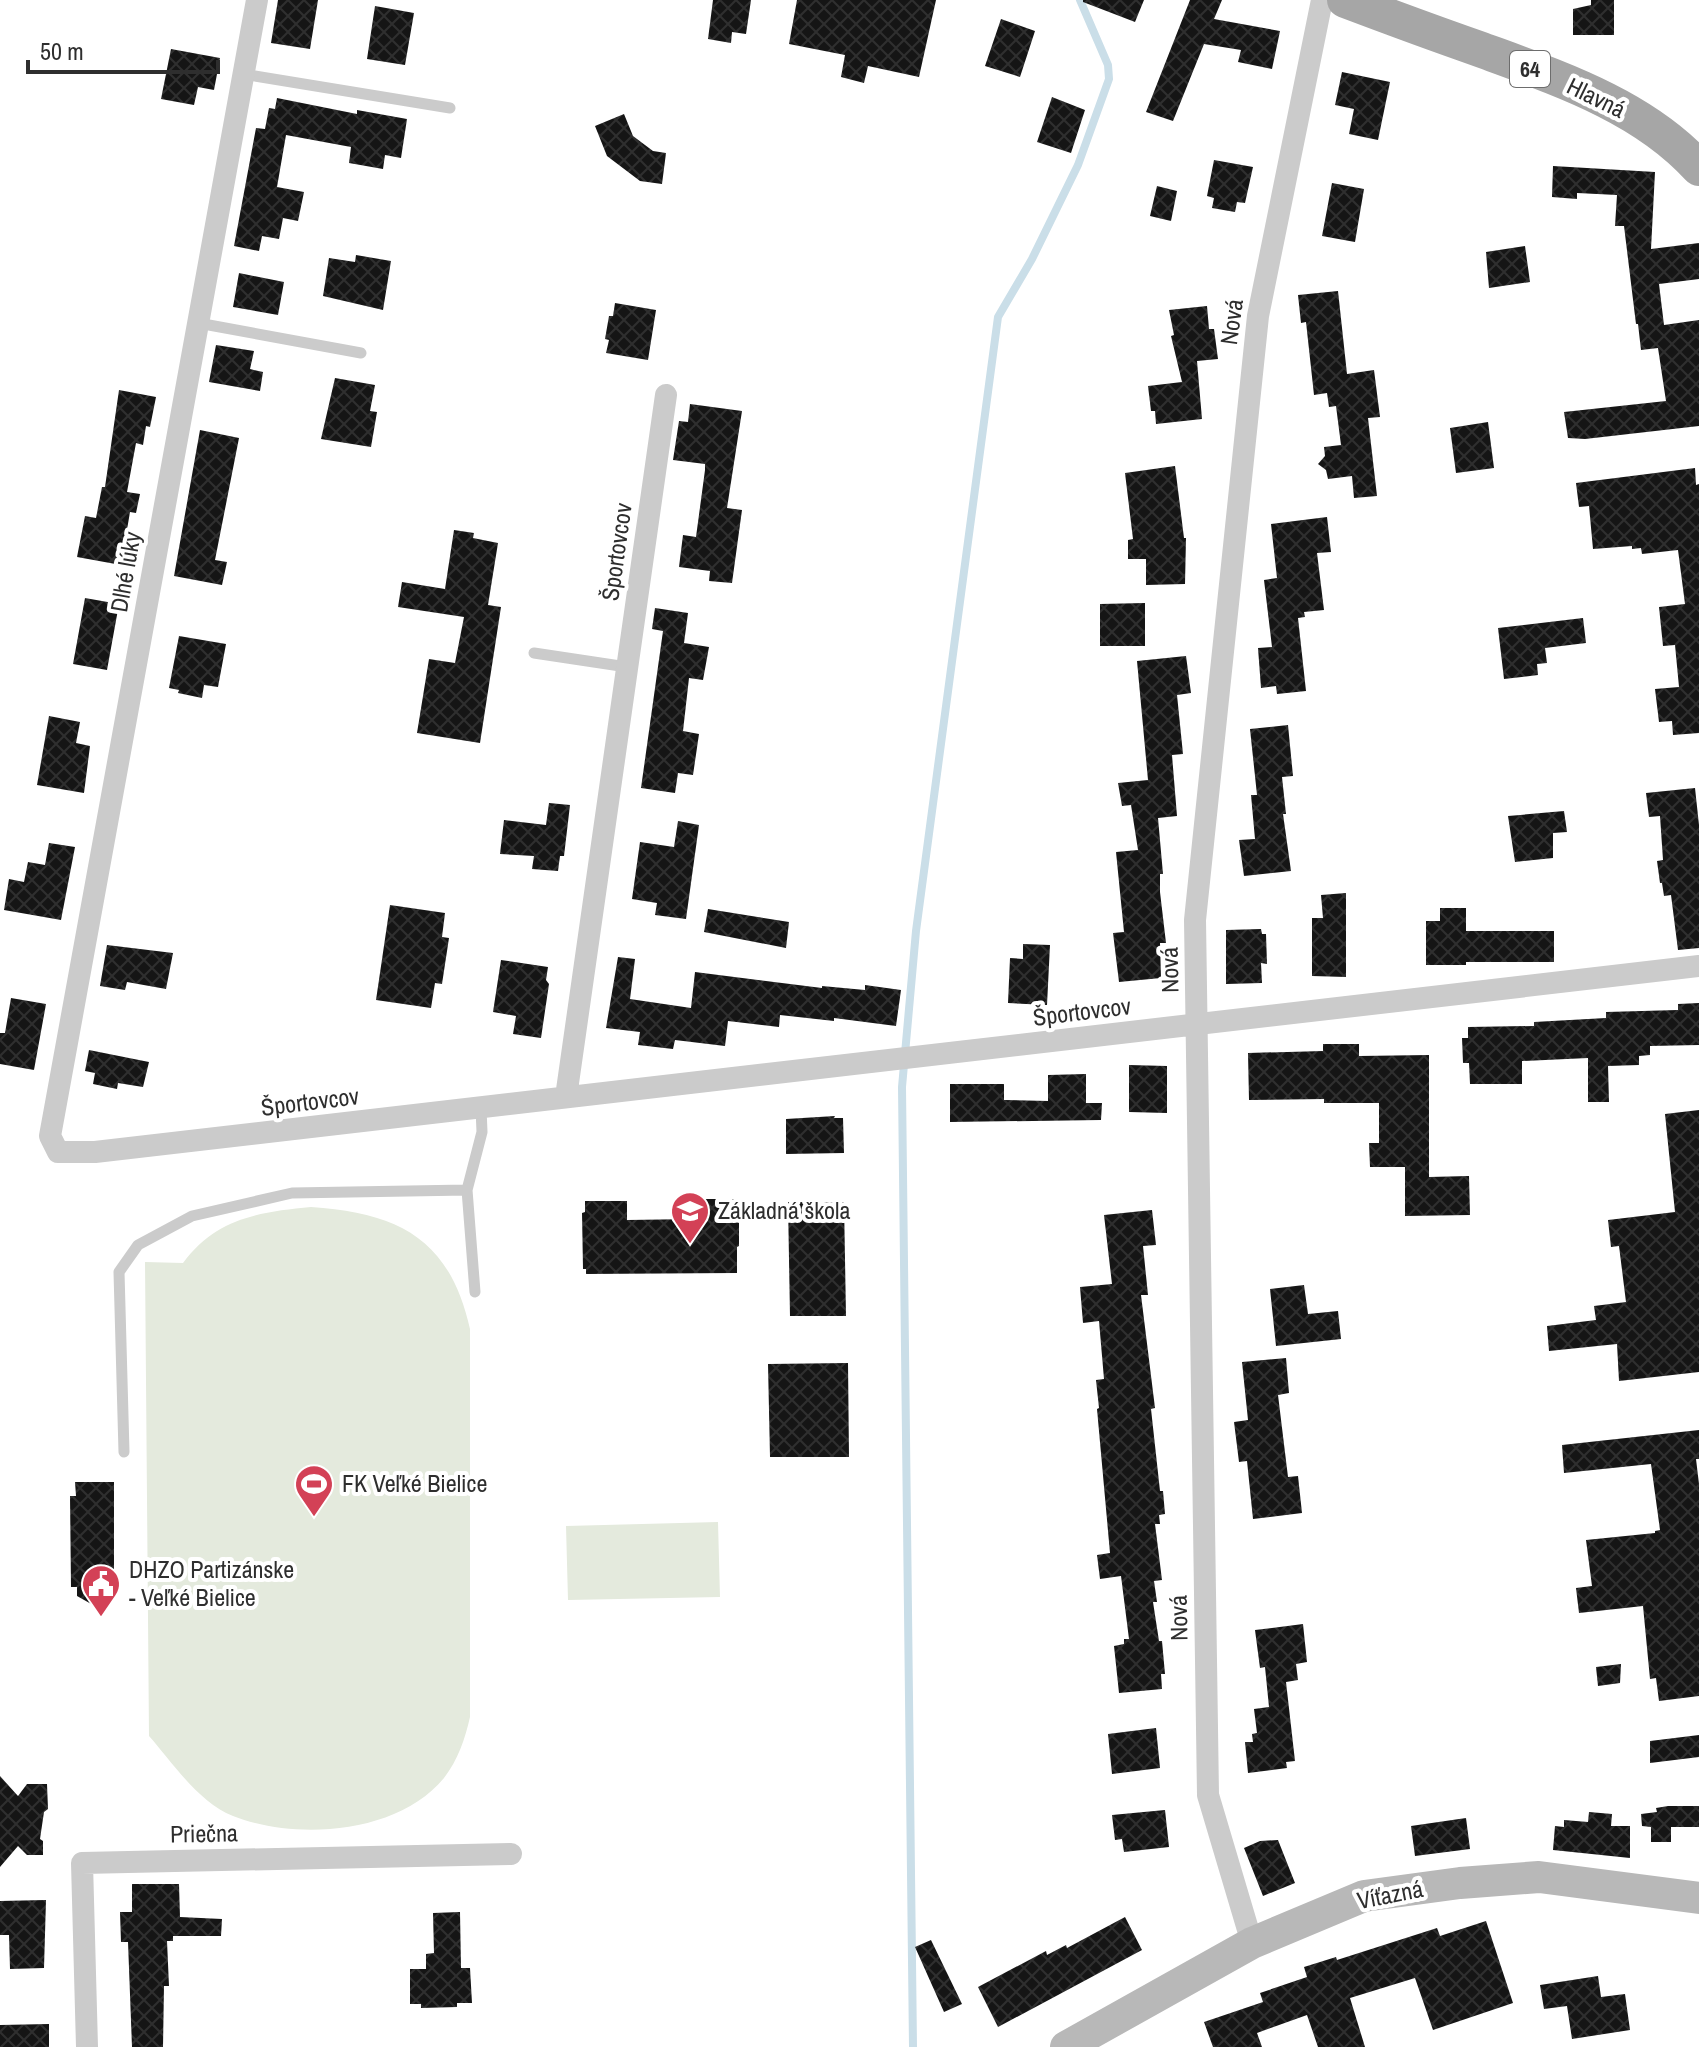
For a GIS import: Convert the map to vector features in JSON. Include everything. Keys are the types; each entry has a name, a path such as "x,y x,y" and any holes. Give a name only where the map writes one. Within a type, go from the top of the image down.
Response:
{"main road":[{"name":"Hlavná","path":"1345,0 1510,61 1612,103 1651,126 1699,168"},
{"name":"Víťazná","path":"1066,2047 1252,1943 1364,1896 1460,1883 1539,1877 1699,1898"}],"street":[{"name":"Dlhé lúky","path":"58,1152 50,1136 257,0"},
{"name":"Nová","path":"1252,1943 1208,1795 1195,920 1258,316 1322,0"},
{"name":"Športovcov","path":"566,1097 666,395"},
{"name":"Športovcov","path":"58,1152 95,1152 1699,966"},
{"name":"Priečna","path":"87,2047 82,1863 511,1854"}],"lane":[{"path":"243,74 450,108"},
{"path":"198,323 361,353"},
{"path":"534,653 627,667"},
{"path":"475,1292 467,1190 482,1132 481,1108"},
{"path":"124,1452 119,1272 138,1245 192,1216 292,1193 467,1190"}],"shaded area":[{"name":"FK Veľké Bielice","path":"311,1207 370,1216 416,1236 434,1252 449,1273 461,1298 470,1329 470,1717 466,1733 449,1771 424,1797 374,1821 315,1830 258,1824 220,1810 187,1781 149,1736 145,1262 183,1263 210,1236 240,1220"},
{"path":"718,1522 720,1597 568,1600 566,1526"}],"building":[{"path":"278,0 318,0 310,49 271,43"},
{"path":"713,0 751,0 746,34 732,32 731,43 708,39"},
{"path":"797,0 936,0 919,77 868,66 864,83 841,77 845,55 789,44"},
{"path":"1083,0 1144,0 1135,22"},
{"path":"1190,0 1222,0 1214,19 1280,31 1272,69 1238,62 1241,50 1204,44 1173,121 1146,112"},
{"path":"1591,0 1614,0 1614,35 1573,35 1573,9 1591,5"},
{"path":"375,6 414,13 405,65 367,59"},
{"path":"1001,19 1035,31 1020,77 985,66"},
{"path":"171,49 220,58 214,90 198,87 194,105 161,99"},
{"path":"1342,72 1390,82 1378,140 1349,134 1354,109 1335,105"},
{"path":"1052,97 1085,110 1071,153 1037,142"},
{"path":"277,98 357,114 357,110 407,119 401,158 385,155 383,169 349,163 351,147 286,135 277,187 304,192 298,221 283,218 279,239 262,236 259,251 234,246 256,128 265,129 269,108 275,109"},
{"path":"624,114 633,136 653,151 666,153 662,184 640,181 607,156 595,126"},
{"path":"1214,160 1253,167 1245,203 1237,202 1235,212 1212,208 1214,198 1207,196"},
{"path":"1553,166 1655,172 1651,249 1699,243 1699,279 1659,284 1664,325 1699,320 1699,426 1585,439 1568,438 1564,412 1666,401 1658,348 1641,350 1624,226 1615,226 1617,195 1577,193 1577,199 1552,197"},
{"path":"1332,183 1364,189 1355,242 1322,236"},
{"path":"1157,186 1177,191 1171,221 1150,216"},
{"path":"1525,246 1530,282 1489,288 1486,252"},
{"path":"356,255 391,261 383,310 323,296 329,258 355,262"},
{"path":"239,273 284,282 278,315 233,307"},
{"path":"1338,291 1347,374 1374,370 1380,417 1368,418 1377,496 1354,498 1352,476 1328,479 1326,470 1318,464 1325,456 1324,447 1341,445 1336,406 1329,407 1327,393 1314,395 1306,322 1301,323 1298,295"},
{"path":"615,303 656,310 648,360 606,353 609,316 613,316"},
{"path":"1207,306 1209,329 1214,329 1218,359 1197,361 1202,419 1156,424 1148,386 1182,382 1171,336 1174,335 1169,310"},
{"path":"216,345 254,351 250,369 263,372 260,391 209,382"},
{"path":"335,378 375,385 370,411 377,412 371,447 321,439"},
{"path":"119,390 156,397 143,445 136,443 127,492 140,494 136,513 130,512 121,565 77,557 85,516 96,518 102,487 105,487"},
{"path":"690,404 742,411 727,508 742,510 732,583 709,581 710,571 679,567 683,535 696,537 705,470 705,464 673,460 679,421 688,422"},
{"path":"1488,422 1494,468 1456,473 1450,428"},
{"path":"200,430 239,438 215,560 227,562 222,585 174,576"},
{"path":"1175,466 1186,538 1185,584 1146,585 1146,559 1128,559 1128,540 1133,539 1125,473"},
{"path":"1695,468 1696,485 1699,484 1699,733 1673,735 1672,721 1659,722 1655,689 1679,687 1675,645 1663,646 1659,607 1685,604 1678,550 1642,554 1641,548 1632,549 1632,546 1593,549 1589,506 1579,507 1576,483"},
{"path":"1327,517 1331,552 1317,553 1324,610 1304,612 1305,617 1298,618 1306,691 1277,694 1276,686 1261,688 1258,648 1272,647 1264,580 1277,578 1271,524"},
{"path":"454,530 474,533 473,538 498,543 488,605 501,607 480,743 417,733 429,659 455,663 464,617 398,607 402,582 445,589"},
{"path":"85,598 119,604 107,670 73,664"},
{"path":"1145,603 1145,646 1100,646 1100,604"},
{"path":"655,608 688,613 684,643 709,647 703,680 689,678 683,731 699,734 693,775 678,773 675,793 641,788 663,631 652,629"},
{"path":"1583,618 1586,643 1545,648 1547,663 1537,664 1538,675 1504,679 1498,628"},
{"path":"179,636 226,644 218,687 204,685 202,698 169,688"},
{"path":"1186,656 1191,693 1177,695 1183,754 1172,755 1177,816 1158,818 1163,874 1160,874 1160,892 1166,943 1160,943 1161,978 1119,982 1113,933 1124,932 1116,852 1138,850 1131,805 1122,806 1118,783 1148,780 1137,661"},
{"path":"49,716 80,722 76,743 90,746 84,793 37,785"},
{"path":"1288,725 1293,776 1282,777 1286,814 1283,814 1291,871 1244,876 1239,840 1255,839 1251,795 1257,795 1250,729"},
{"path":"1695,788 1699,825 1699,948 1678,950 1671,895 1664,896 1657,861 1663,860 1660,816 1649,817 1646,793"},
{"path":"549,803 570,805 564,856 560,856 558,871 532,869 534,856 500,854 504,820 546,825"},
{"path":"1564,811 1567,832 1553,833 1553,858 1515,862 1508,816"},
{"path":"678,821 699,825 686,919 655,915 657,903 632,899 640,842 674,847"},
{"path":"49,843 75,847 61,920 4,910 9,879 24,882 28,862 45,865"},
{"path":"1346,893 1346,977 1312,976 1312,918 1323,918 1321,895"},
{"path":"390,905 445,913 442,937 449,938 442,984 435,983 431,1008 376,1000"},
{"path":"1440,908 1466,908 1466,931 1554,931 1554,962 1426,965 1426,921 1440,921"},
{"path":"708,909 789,922 786,948 704,932"},
{"path":"1261,929 1262,934 1266,934 1267,964 1261,963 1262,983 1226,984 1226,930"},
{"path":"1023,944 1050,945 1047,1005 1008,1003 1010,958 1023,959"},
{"path":"107,945 173,953 166,989 127,982 125,990 100,986"},
{"path":"618,957 635,959 630,999 691,1008 695,972 822,988 865,990 865,985 901,990 896,1026 780,1015 779,1027 728,1021 725,1046 675,1040 673,1049 638,1045 640,1032 606,1028"},
{"path":"501,960 548,967 546,980 549,984 541,1038 513,1034 516,1016 493,1012"},
{"path":"11,998 46,1004 34,1070 0,1064 0,1033 5,1033"},
{"path":"1699,1003 1699,1045 1650,1046 1650,1055 1639,1056 1639,1065 1608,1066 1609,1102 1588,1102 1588,1058 1522,1061 1522,1084 1470,1084 1469,1063 1463,1063 1462,1038 1468,1038 1468,1027 1534,1026 1534,1022 1606,1018 1606,1012 1678,1010 1678,1004"},
{"path":"1323,1044 1359,1044 1359,1056 1429,1055 1429,1177 1469,1176 1470,1215 1405,1216 1405,1167 1370,1167 1369,1143 1379,1143 1379,1103 1324,1103 1324,1099 1249,1100 1248,1053 1323,1051"},
{"path":"89,1050 149,1062 143,1087 118,1083 117,1089 93,1084 95,1073 85,1071"},
{"path":"1129,1065 1167,1066 1167,1113 1129,1112"},
{"path":"1086,1074 1086,1103 1102,1103 1101,1120 950,1122 950,1084 1004,1084 1004,1100 1048,1101 1048,1075"},
{"path":"1699,1110 1699,1372 1619,1381 1617,1344 1549,1351 1547,1326 1596,1320 1594,1306 1626,1302 1619,1246 1611,1247 1608,1220 1675,1212 1665,1114"},
{"path":"843,1118 844,1153 786,1154 786,1119"},
{"path":"694,1199 736,1199 736,1210 739,1210 737,1273 586,1274 586,1269 583,1269 582,1213 585,1212 585,1201 627,1201 627,1220 694,1219"},
{"path":"788,1202 844,1202 846,1316 790,1316"},
{"path":"1152,1210 1156,1245 1143,1246 1148,1295 1141,1295 1155,1408 1151,1409 1165,1514 1159,1515 1160,1524 1155,1524 1162,1580 1154,1581 1157,1602 1153,1602 1159,1641 1162,1641 1165,1674 1161,1674 1162,1689 1119,1693 1114,1646 1124,1644 1124,1639 1129,1639 1121,1576 1100,1579 1097,1555 1110,1553 1097,1409 1096,1380 1104,1379 1099,1321 1083,1323 1080,1287 1112,1284 1104,1215"},
{"path":"1304,1285 1308,1314 1338,1311 1341,1339 1276,1346 1270,1289"},
{"path":"1286,1358 1289,1393 1278,1395 1288,1477 1298,1476 1302,1513 1253,1519 1247,1461 1239,1462 1234,1422 1248,1420 1242,1362"},
{"path":"848,1363 849,1457 770,1457 768,1364"},
{"path":"1699,1430 1699,1459 1696,1459 1699,1484 1699,1696 1659,1701 1656,1678 1650,1679 1643,1606 1579,1613 1576,1588 1592,1586 1586,1540 1660,1530 1651,1464 1564,1473 1562,1445"},
{"path":"75,1482 114,1482 114,1591 93,1605 77,1596 77,1587 71,1587 70,1496 76,1496"},
{"path":"1303,1624 1307,1662 1296,1664 1298,1680 1286,1682 1295,1761 1286,1762 1287,1768 1248,1773 1245,1742 1253,1742 1252,1734 1257,1733 1254,1709 1269,1707 1265,1667 1260,1668 1255,1630"},
{"path":"1621,1664 1620,1683 1598,1686 1596,1667"},
{"path":"1156,1728 1160,1768 1112,1774 1108,1734"},
{"path":"1699,1735 1699,1757 1650,1763 1650,1741"},
{"path":"0,1776 18,1796 27,1784 47,1784 48,1809 44,1812 40,1839 43,1841 43,1855 27,1855 18,1846 0,1867"},
{"path":"1699,1806 1699,1827 1671,1827 1671,1842 1651,1842 1651,1827 1642,1826 1641,1814 1657,1812 1656,1808"},
{"path":"1165,1810 1169,1847 1124,1852 1122,1839 1115,1840 1112,1815"},
{"path":"1589,1812 1612,1814 1611,1826 1630,1826 1630,1858 1553,1850 1555,1826 1564,1827 1564,1820 1588,1822"},
{"path":"1466,1818 1470,1849 1415,1856 1411,1826"},
{"path":"1278,1840 1295,1883 1263,1896 1244,1848 1260,1841"},
{"path":"132,1884 179,1884 180,1917 222,1919 221,1936 173,1936 173,1941 167,1941 169,1986 164,1986 163,2047 132,2047 128,1942 121,1942 120,1912 132,1912"},
{"path":"46,1900 44,1968 10,1969 9,1935 0,1935 0,1901"},
{"path":"460,1912 461,1968 470,1968 472,2003 457,2003 457,2007 421,2008 421,2004 410,2004 410,1969 426,1969 426,1954 434,1953 433,1913"},
{"path":"1125,1917 1142,1950 998,2027 978,1987 1046,1951 1047,1955 1066,1945 1067,1948"},
{"path":"1486,1921 1513,2003 1433,2030 1415,1978 1350,1998 1365,2047 1318,2047 1307,2015 1257,2033 1262,2047 1213,2047 1204,2022 1263,2002 1260,1993 1307,1977 1304,1967 1336,1957 1337,1960 1437,1928 1440,1936"},
{"path":"931,1940 962,2004 944,2012 915,1947"},
{"path":"1598,1976 1601,1997 1625,1994 1630,2030 1572,2039 1567,2006 1544,2009 1540,1985"},
{"path":"49,2024 49,2047 0,2047 0,2025"}],"waterway":[{"path":"913,2047 902,1087 916,931 998,317 1032,259 1078,165 1109,79 1108,65 1080,0"}],"place":[{"name":"Základná škola","path":"690,1245"},
{"name":"FK Veľké Bielice","path":"314,1518"},
{"name":"DHZO Partizánske - Veľké Bielice","path":"101,1618"}]}
